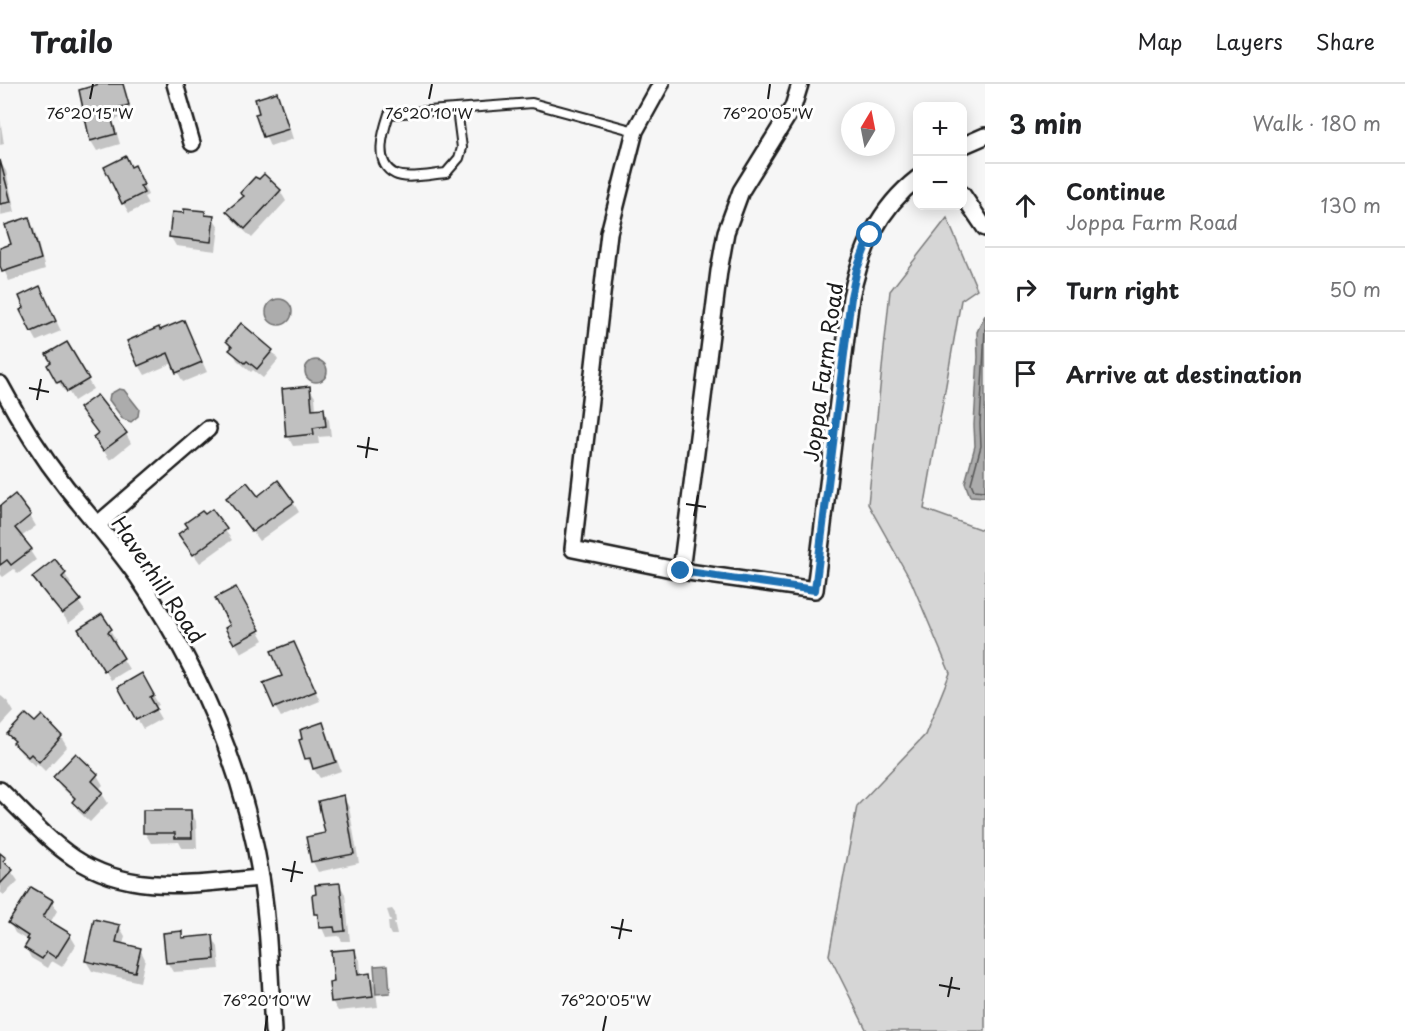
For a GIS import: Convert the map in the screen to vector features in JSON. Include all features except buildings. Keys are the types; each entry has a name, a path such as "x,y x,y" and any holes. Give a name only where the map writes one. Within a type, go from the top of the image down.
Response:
{"street":[{"path":"175,84 192,142"},
{"path":"661,84 635,131 609,233 573,549 681,571 719,271 726,232 741,191 793,107 800,84"},
{"path":"967,144 985,136"},
{"name":"Joppa Farm Road","path":"681,571 815,590 851,297 857,269 870,235 887,208 913,183"},
{"path":"967,200 985,228"},
{"name":"Haverhill Road","path":"0,384 51,468 135,574 169,624 206,696 229,754 252,834 261,878 273,1031"},
{"path":"97,525 208,429"},
{"path":"0,790 73,857 93,870 114,878 135,884 163,886 261,878"}],"lane":[{"path":"457,109 462,148 459,158 446,173 412,177 395,174 384,163 381,138 389,114 532,102 635,131"}],"shaded area":[{"path":"947,218 977,289 961,300 924,509 985,531 985,1031 867,1031 829,955 857,806 925,735 950,673 911,581 868,504 890,291"}],"water":[{"path":"279,299 288,303 292,312 288,321 279,325 270,321 266,312 270,303"},
{"path":"985,315 985,497 970,496 965,483 975,446 977,332"},
{"path":"316,360 324,363 327,371 324,379 316,382 308,379 305,371 308,363"},
{"path":"119,389 124,390 139,409 138,416 131,422 123,419 109,400 110,394"},
{"path":"388,965 390,993 376,994 374,966"}],"route":[{"path":"681,571 815,590 851,297 857,269 870,235"}]}
